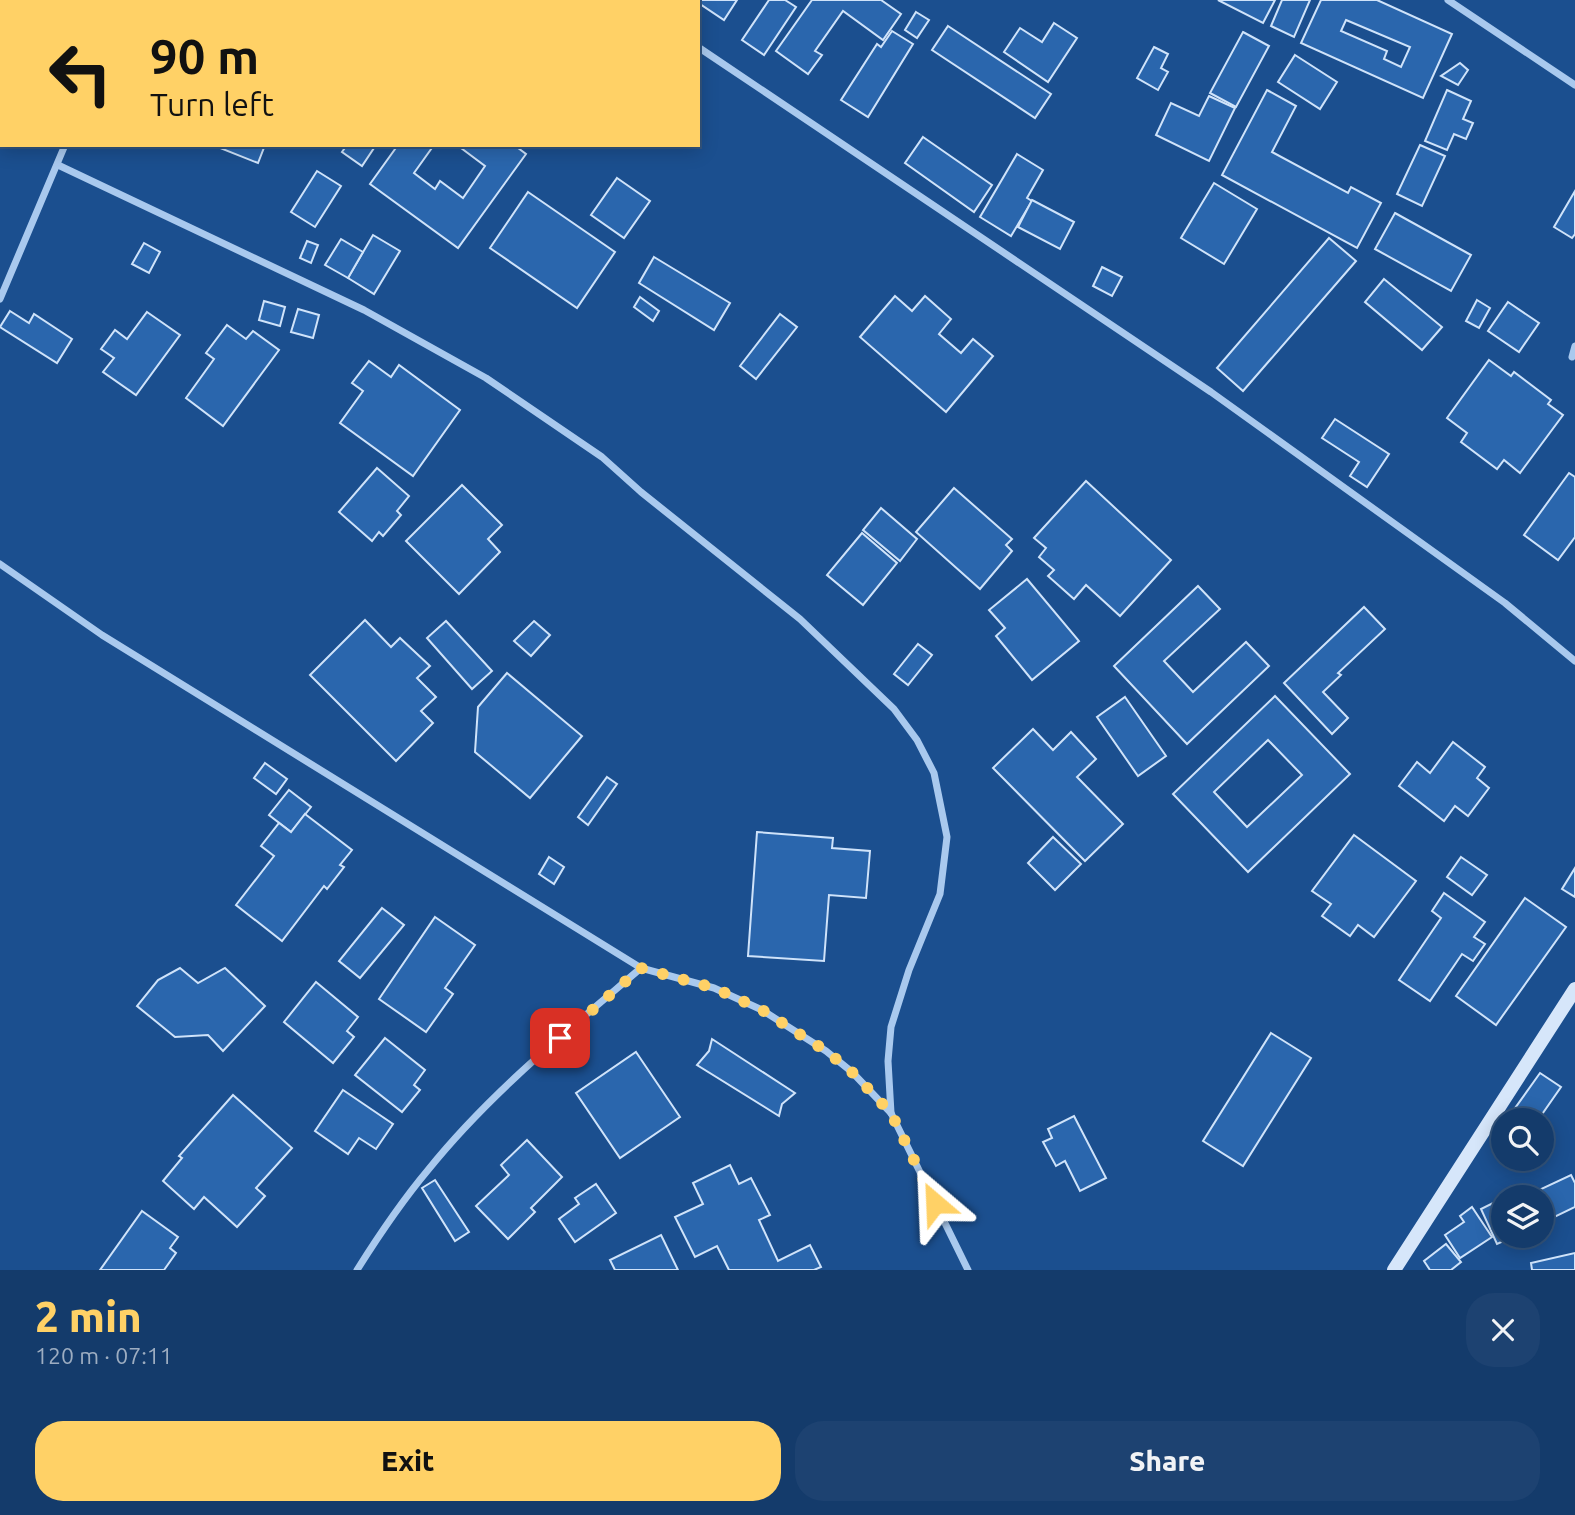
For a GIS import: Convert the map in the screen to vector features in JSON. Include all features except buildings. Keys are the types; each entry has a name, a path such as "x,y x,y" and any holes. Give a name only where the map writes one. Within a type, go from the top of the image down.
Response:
{"street":[{"path":"1448,0 1575,85"},
{"path":"700,48 1211,392 1505,603 1575,661"},
{"path":"0,299 64,147"},
{"path":"58,165 364,310 486,378 602,457 641,492 800,619 894,709 917,740 934,773 947,837 940,894 909,970 891,1027 888,1061 891,1113"},
{"path":"1572,357 1575,346"},
{"path":"0,565 103,635 641,968 714,988 762,1010 826,1051 852,1072 891,1113 968,1270"},
{"path":"357,1270 384,1226 428,1169 470,1122 540,1055 641,968"},
{"path":"1394,1270 1575,989"}],"route":[{"path":"560,1038 641,968 714,988 762,1010 797,1031 852,1072 881,1100 891,1113 935,1203"}]}
